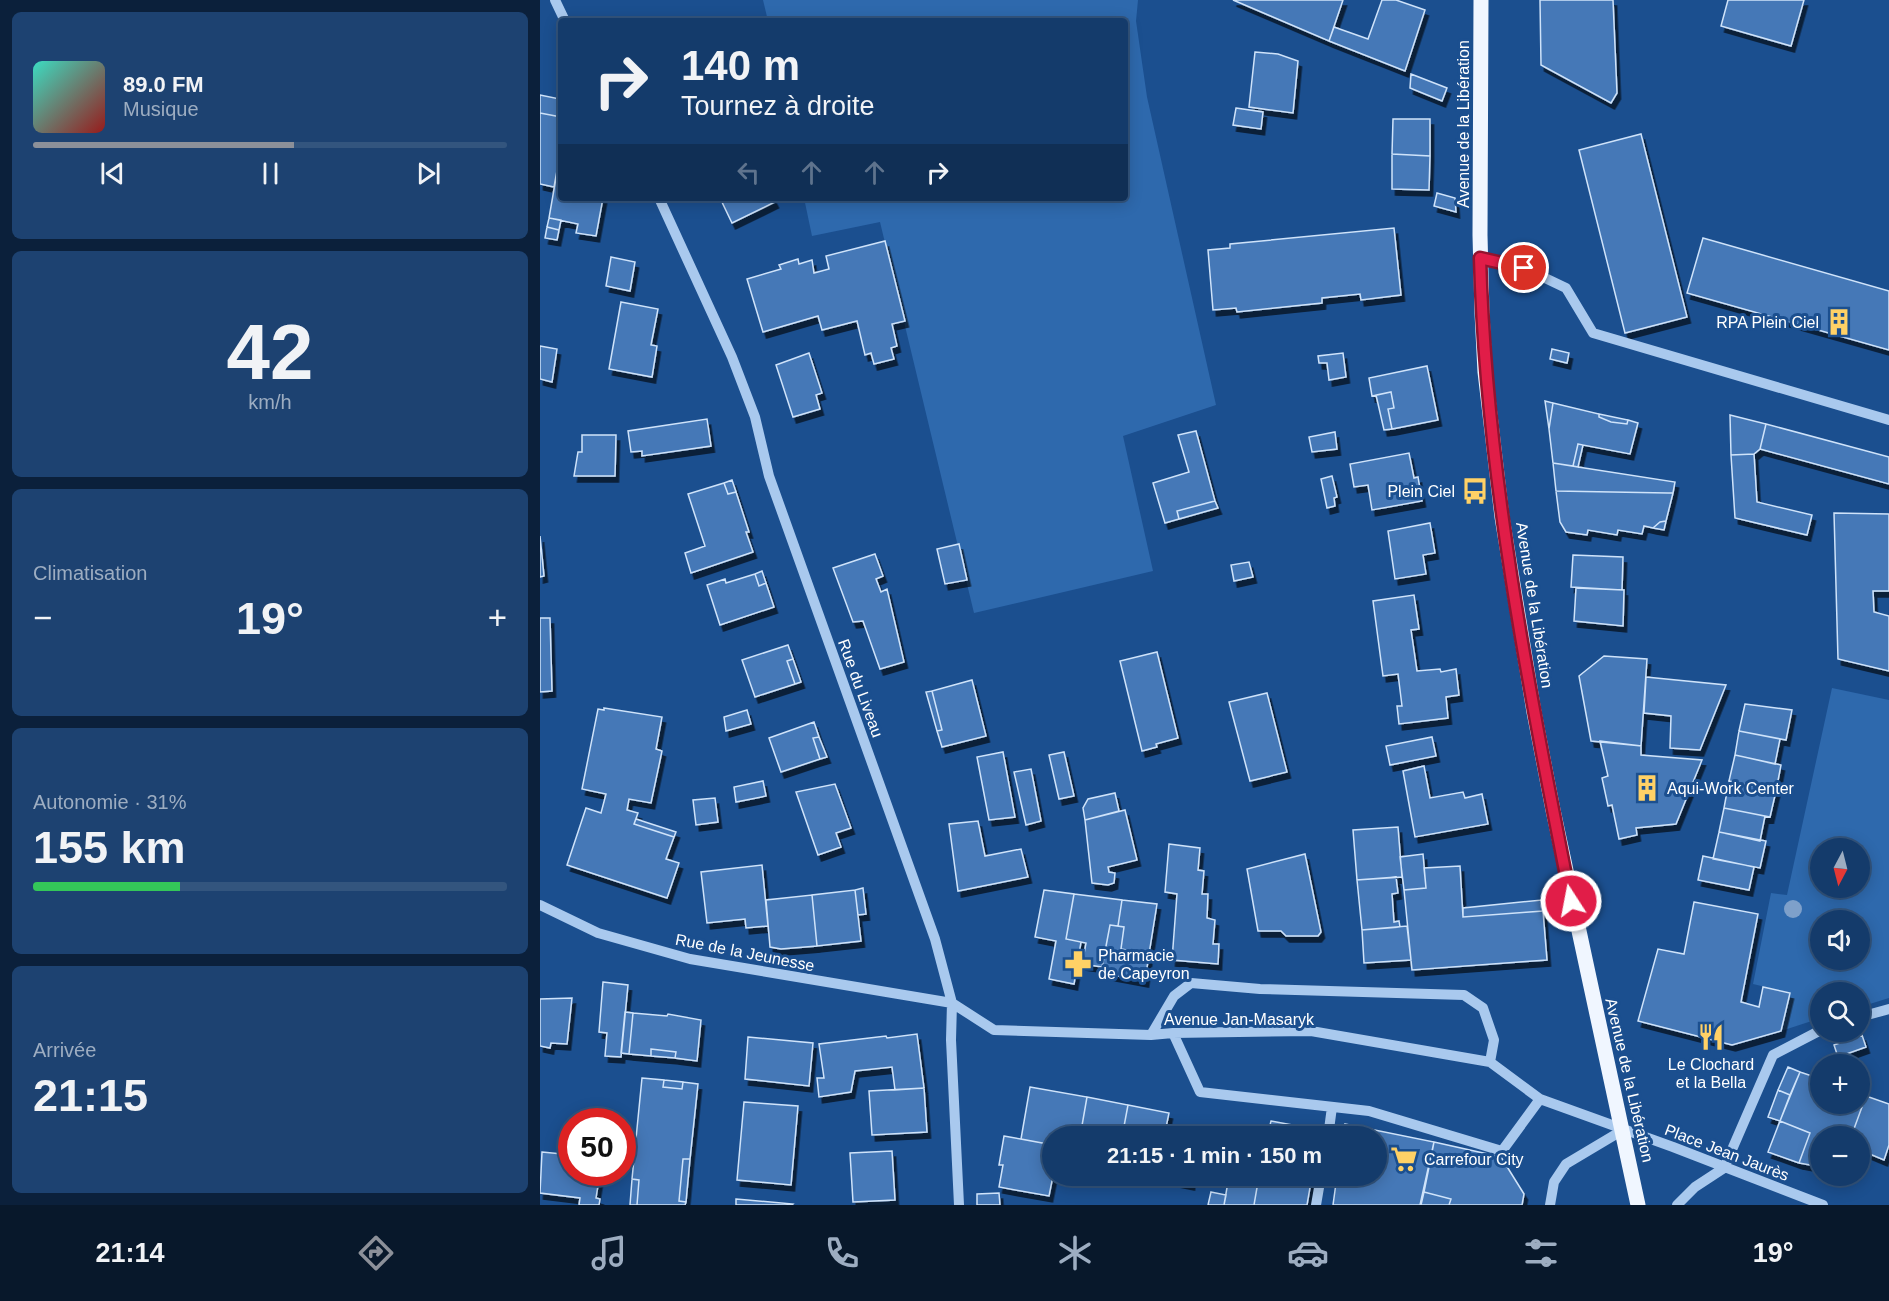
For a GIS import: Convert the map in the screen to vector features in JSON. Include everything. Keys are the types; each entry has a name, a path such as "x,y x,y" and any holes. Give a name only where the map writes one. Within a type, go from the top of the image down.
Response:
{"main road":[{"name":"Avenue de la Libération","path":"1481,0 1480,258 1485,372 1502,517 1534,712 1571,901 1638,1205"}],"street":[{"path":"555,0 564,18"},
{"name":"Rue du Liveau","path":"660,201 732,357 755,417 769,476 935,939 952,1003 951,1049 959,1205"},
{"path":"1480,258 1524,268 1566,288 1593,333 1889,420"},
{"name":"Rue de la Jeunesse","path":"540,904 598,933 690,959 952,1003"},
{"path":"1151,1035 1174,996 1191,983 1260,989 1464,995 1483,1008 1494,1040 1490,1062"},
{"name":"Avenue Jan-Masaryk","path":"952,1003 994,1030 1151,1035 1311,1031 1490,1062 1540,1099 1623,1130"},
{"path":"1870,1014 1889,1009"},
{"path":"1173,1033 1200,1092 1369,1111 1503,1151 1540,1099"},
{"path":"1677,1205 1695,1187 1724,1168 1773,1055 1810,1036"},
{"path":"1329,1126 1332,1107"},
{"path":"1550,1205 1554,1182 1566,1164 1623,1130"},
{"name":"Place Jean Jaurès","path":"1623,1130 1823,1205"},
{"path":"1316,1205 1319,1186"}],"shaded area":[{"path":"763,0 1138,0 1136,21 1147,97 1216,405 1123,436 1153,571 974,613 880,222 812,236 805,201 1128,201 1128,18 767,18"},
{"path":"1832,688 1889,700 1889,998 1870,1004 1870,982 1810,982 1810,1022 1781,1031 1790,993 1753,984 1771,893 1787,895"}],"building":[{"path":"1233,0 1343,0 1329,41"},
{"path":"1382,0 1396,0 1425,10 1405,71 1329,41 1334,27 1368,39"},
{"path":"1540,0 1613,0 1617,93 1611,103 1541,65"},
{"path":"1728,0 1804,0 1791,46 1721,26"},
{"path":"1255,52 1278,54 1298,61 1293,113 1249,107"},
{"path":"1411,74 1447,88 1442,101 1410,88"},
{"path":"540,95 558,99 558,116 540,113"},
{"path":"1236,108 1263,112 1261,129 1233,125"},
{"path":"540,113 558,116 558,165 554,187 540,184"},
{"path":"1393,119 1430,119 1430,156 1392,154"},
{"path":"1641,134 1687,317 1625,333 1579,150"},
{"path":"1392,154 1430,156 1429,190 1392,189"},
{"path":"558,166 558,201 602,201 596,236 576,233 578,224 549,218"},
{"path":"1437,193 1455,198 1456,212 1434,206"},
{"path":"721,201 774,201 775,202 732,223"},
{"path":"549,218 561,220 559,230 547,227"},
{"path":"547,227 559,230 557,240 545,238"},
{"path":"1394,228 1401,295 1361,300 1360,294 1322,298 1322,303 1237,312 1236,308 1213,310 1208,250 1230,248 1230,244"},
{"name":"RPA Plein Ciel","path":"1703,238 1889,291 1889,350 1687,293"},
{"path":"885,241 905,321 892,324 897,346 891,348 894,359 874,364 871,353 865,355 857,321 822,330 818,316 763,332 747,279 781,269 779,265 798,259 799,264 812,260 814,273 829,269 826,256"},
{"path":"611,257 635,262 630,291 606,286"},
{"path":"621,302 658,309 651,345 657,346 652,377 609,369"},
{"path":"540,346 557,349 552,382 540,379"},
{"path":"1552,349 1569,353 1567,363 1550,359"},
{"path":"809,353 822,393 816,395 820,409 793,417 776,365"},
{"path":"1343,353 1346,377 1329,380 1327,363 1319,363 1318,356"},
{"path":"1427,366 1438,420 1392,429 1388,409 1394,408 1391,392 1372,396 1369,378"},
{"path":"1391,392 1394,408 1388,409 1392,429 1384,430 1376,395"},
{"path":"1545,401 1553,403 1549,429"},
{"path":"1553,403 1599,414 1599,417 1611,422 1627,424 1628,420 1638,423 1630,454 1578,444 1573,466 1553,463 1549,429"},
{"path":"1599,414 1628,420 1627,424 1611,422 1599,417"},
{"path":"1730,415 1766,424 1760,449 1754,454 1731,455"},
{"path":"707,419 711,446 642,456 642,451 631,452 628,431"},
{"path":"1766,424 1889,457 1889,484 1760,449"},
{"path":"1196,431 1215,501 1177,511 1179,519 1165,523 1153,483 1189,472 1178,435"},
{"path":"1335,432 1337,449 1312,452 1309,437"},
{"path":"582,435 616,435 615,476 574,476 578,452 582,452"},
{"path":"1578,444 1583,445 1578,467 1573,466"},
{"path":"1409,453 1414,478 1418,477 1422,501 1372,510 1368,485 1354,487 1350,464"},
{"path":"1754,454 1757,502 1812,515 1807,535 1735,518 1731,455"},
{"path":"1553,463 1675,482 1673,493 1556,491"},
{"path":"1332,476 1337,497 1334,498 1335,506 1327,508 1321,479"},
{"path":"732,480 736,492 728,494 724,483"},
{"path":"724,483 728,494 736,492 753,552 691,573 685,553 705,546 688,494"},
{"path":"1556,491 1673,493 1666,521 1660,522 1653,528 1644,526 1642,534 1618,530 1617,535 1588,530 1587,535 1566,532 1560,522"},
{"path":"1215,501 1218,508 1179,519 1177,511"},
{"path":"1834,513 1889,514 1889,591 1873,591 1874,612 1889,616 1889,671 1838,659"},
{"path":"1666,521 1664,530 1653,528 1660,522"},
{"path":"1430,523 1435,553 1423,555 1426,574 1395,579 1388,531"},
{"path":"540,536 544,576 540,577"},
{"path":"959,544 967,580 945,584 937,549"},
{"path":"875,554 883,576 876,579 881,592 887,589 904,662 880,669 863,621 853,622 833,568"},
{"path":"1573,555 1623,557 1622,590 1571,587"},
{"path":"1249,562 1253,577 1234,581 1231,565"},
{"path":"762,571 766,583 759,586 755,574"},
{"path":"755,574 759,586 766,583 774,607 720,625 707,585 725,579 726,583"},
{"path":"1576,588 1624,590 1623,626 1574,621"},
{"path":"1414,595 1419,629 1411,630 1417,671 1440,669 1441,672 1456,669 1459,695 1446,697 1448,718 1399,724 1397,706 1402,706 1398,674 1383,676 1373,601"},
{"path":"540,618 550,618 552,691 540,692"},
{"path":"788,645 793,659 787,661 795,684 755,697 742,660"},
{"path":"1157,652 1178,738 1156,744 1157,747 1142,751 1120,661"},
{"path":"1604,656 1647,659 1641,746 1591,741 1579,676"},
{"path":"793,659 801,682 795,684 787,661"},
{"path":"1646,677 1726,685 1700,750 1670,748 1671,716 1644,713"},
{"path":"972,680 986,736 942,747 937,731 942,730 932,691"},
{"path":"932,691 942,730 937,731 926,692"},
{"path":"1267,693 1287,772 1250,781 1229,702"},
{"path":"1745,704 1792,710 1786,740 1739,731"},
{"path":"604,708 662,717 656,749 662,751 651,803 629,799 627,810 638,813 634,824 674,837 666,859 679,863 667,898 567,865 586,808 601,813 606,794 582,789 598,709 604,710"},
{"path":"747,710 751,724 726,731 724,717"},
{"path":"814,722 819,737 813,738 820,759 781,772 769,738"},
{"path":"1739,731 1780,739 1775,764 1735,755"},
{"path":"819,737 827,757 820,759 813,738"},
{"path":"1432,737 1436,756 1390,765 1386,746"},
{"name":"Aqui-Work Center","path":"1600,741 1641,746 1641,755 1702,760 1676,824 1636,828 1637,835 1619,839 1612,805 1608,806 1602,778 1608,776"},
{"path":"1003,752 1015,817 989,820 977,757"},
{"path":"1064,752 1074,796 1059,799 1049,755"},
{"path":"1735,755 1781,765 1776,791 1729,781"},
{"path":"1424,766 1430,798 1463,792 1465,798 1482,794 1488,824 1415,837 1403,771"},
{"path":"1031,769 1041,821 1026,825 1014,772"},
{"path":"763,781 766,796 736,802 734,787"},
{"path":"1729,781 1776,791 1770,817 1724,808"},
{"path":"835,784 851,828 836,833 841,847 818,855 796,792"},
{"path":"1115,793 1119,811 1085,820 1083,808 1088,799"},
{"path":"715,798 718,822 696,825 693,800"},
{"path":"1724,808 1765,816 1760,841 1719,832"},
{"path":"1125,810 1137,860 1108,867 1109,872 1115,873 1114,883 1108,885 1092,883 1085,820"},
{"path":"636,819 676,832 674,837 634,824"},
{"path":"978,821 985,856 1021,849 1028,877 958,891 949,824"},
{"path":"1398,827 1402,877 1357,880 1353,830"},
{"path":"1719,832 1766,841 1760,868 1713,859"},
{"path":"1169,844 1200,848 1198,870 1204,871 1202,894 1208,894 1207,918 1215,920 1213,944 1219,944 1218,964 1172,960 1177,894 1165,892"},
{"path":"1305,854 1321,932 1318,936 1286,936 1281,931 1258,931 1247,869"},
{"path":"1423,854 1426,888 1404,890 1400,857"},
{"path":"1703,856 1754,867 1749,890 1698,880"},
{"path":"762,865 768,926 746,928 745,919 707,923 701,872"},
{"path":"1460,866 1463,917 1543,911 1547,960 1412,970 1404,890 1426,888 1424,868"},
{"path":"1396,877 1398,893 1392,894 1394,922 1399,921 1400,927 1362,930 1357,880"},
{"path":"863,888 866,914 858,915 855,890"},
{"path":"855,890 861,941 817,946 812,895"},
{"path":"1044,890 1074,894 1066,939 1081,942 1074,984 1049,979 1056,941 1035,937"},
{"path":"1074,894 1122,900 1118,926 1110,925 1102,967 1082,964 1086,943 1066,939"},
{"path":"812,895 817,946 781,949 770,947 766,900"},
{"path":"1122,900 1157,904 1149,954 1121,949 1124,927 1118,926"},
{"path":"1542,900 1543,911 1463,917 1463,908"},
{"path":"1694,902 1758,914 1741,1002 1759,1007 1763,987 1790,993 1781,1031 1732,1045 1638,1021 1658,949 1684,954"},
{"path":"1110,925 1124,927 1121,949 1149,954 1145,981 1101,973"},
{"path":"1407,926 1411,960 1364,963 1362,930"},
{"path":"603,982 628,985 621,1057 605,1056 607,1033 599,1032"},
{"path":"572,998 567,1044 551,1043 550,1048 540,1046 540,999"},
{"path":"625,1012 633,1013 629,1054 621,1053"},
{"path":"633,1013 667,1016 668,1014 701,1020 697,1061 675,1058 676,1052 651,1049 651,1056 629,1054"},
{"path":"917,1034 924,1088 895,1090 892,1067 855,1071 851,1092 819,1097 817,1078 824,1078 819,1044"},
{"path":"748,1037 813,1043 809,1086 745,1079"},
{"path":"1842,1042 1864,1042 1866,1047 1846,1054 1837,1054 1834,1045"},
{"path":"651,1049 676,1052 675,1058 651,1056"},
{"path":"1788,1067 1800,1072 1790,1095 1778,1090"},
{"path":"1800,1072 1810,1075 1810,1114 1859,1114 1855,1126 1810,1126 1810,1133 1780,1121"},
{"path":"642,1078 664,1080 663,1087 682,1089 683,1082 698,1084 690,1159 683,1159 679,1201 686,1202 685,1205 637,1205 639,1180 636,1180 636,1139"},
{"path":"664,1080 683,1082 682,1089 663,1087"},
{"path":"1030,1087 1087,1097 1082,1126 1042,1126 1042,1143 1021,1139"},
{"path":"924,1088 927,1132 872,1135 869,1091"},
{"path":"1778,1090 1790,1095 1780,1121 1768,1117"},
{"path":"1087,1097 1128,1105 1124,1126 1082,1126"},
{"path":"1870,1097 1889,1104 1889,1145 1884,1160 1870,1154 1870,1126 1855,1126 1859,1114 1870,1114"},
{"path":"744,1102 798,1106 791,1185 737,1180"},
{"path":"1128,1105 1169,1113 1166,1126 1124,1126"},
{"path":"1271,1121 1298,1126 1270,1126"},
{"path":"1780,1121 1810,1133 1799,1163 1768,1152"},
{"name":"Carrefour City","path":"1387,1132 1434,1142 1420,1205 1333,1205 1336,1186 1387,1186"},
{"path":"1810,1133 1810,1165 1799,1163"},
{"path":"1004,1136 1042,1143 1042,1186 1051,1186 1049,1196 999,1187 1003,1165 999,1165"},
{"path":"1434,1142 1501,1157 1524,1194 1522,1205 1449,1205 1451,1199 1424,1192"},
{"path":"892,1151 895,1200 853,1202 850,1153"},
{"path":"542,1152 558,1154 558,1186 598,1186 596,1198 600,1199 599,1205 579,1205 580,1198 540,1193"},
{"path":"683,1159 690,1159 686,1202 679,1201"},
{"path":"636,1180 639,1180 637,1205 630,1205 631,1186 636,1186"},
{"path":"1227,1186 1257,1186 1254,1205 1224,1205"},
{"path":"1257,1186 1310,1186 1307,1205 1254,1205"},
{"path":"1211,1192 1226,1195 1224,1205 1208,1205"},
{"path":"1424,1192 1451,1199 1449,1205 1421,1205"},
{"path":"999,1193 1000,1205 977,1205 977,1194"},
{"path":"736,1199 793,1204 736,1205"}],"place":[{"name":"RPA Plein Ciel","path":"1839,322"},
{"name":"Plein Ciel","path":"1475,491"},
{"name":"Aqui-Work Center","path":"1647,788"},
{"name":"Pharmacie de Capeyron","path":"1078,964"},
{"name":"Le Clochard et la Bella","path":"1711,1037"},
{"name":"Carrefour City","path":"1404,1159"}],"route":[{"path":"1524,268 1480,258 1485,372 1502,517 1534,712 1571,901"}]}
